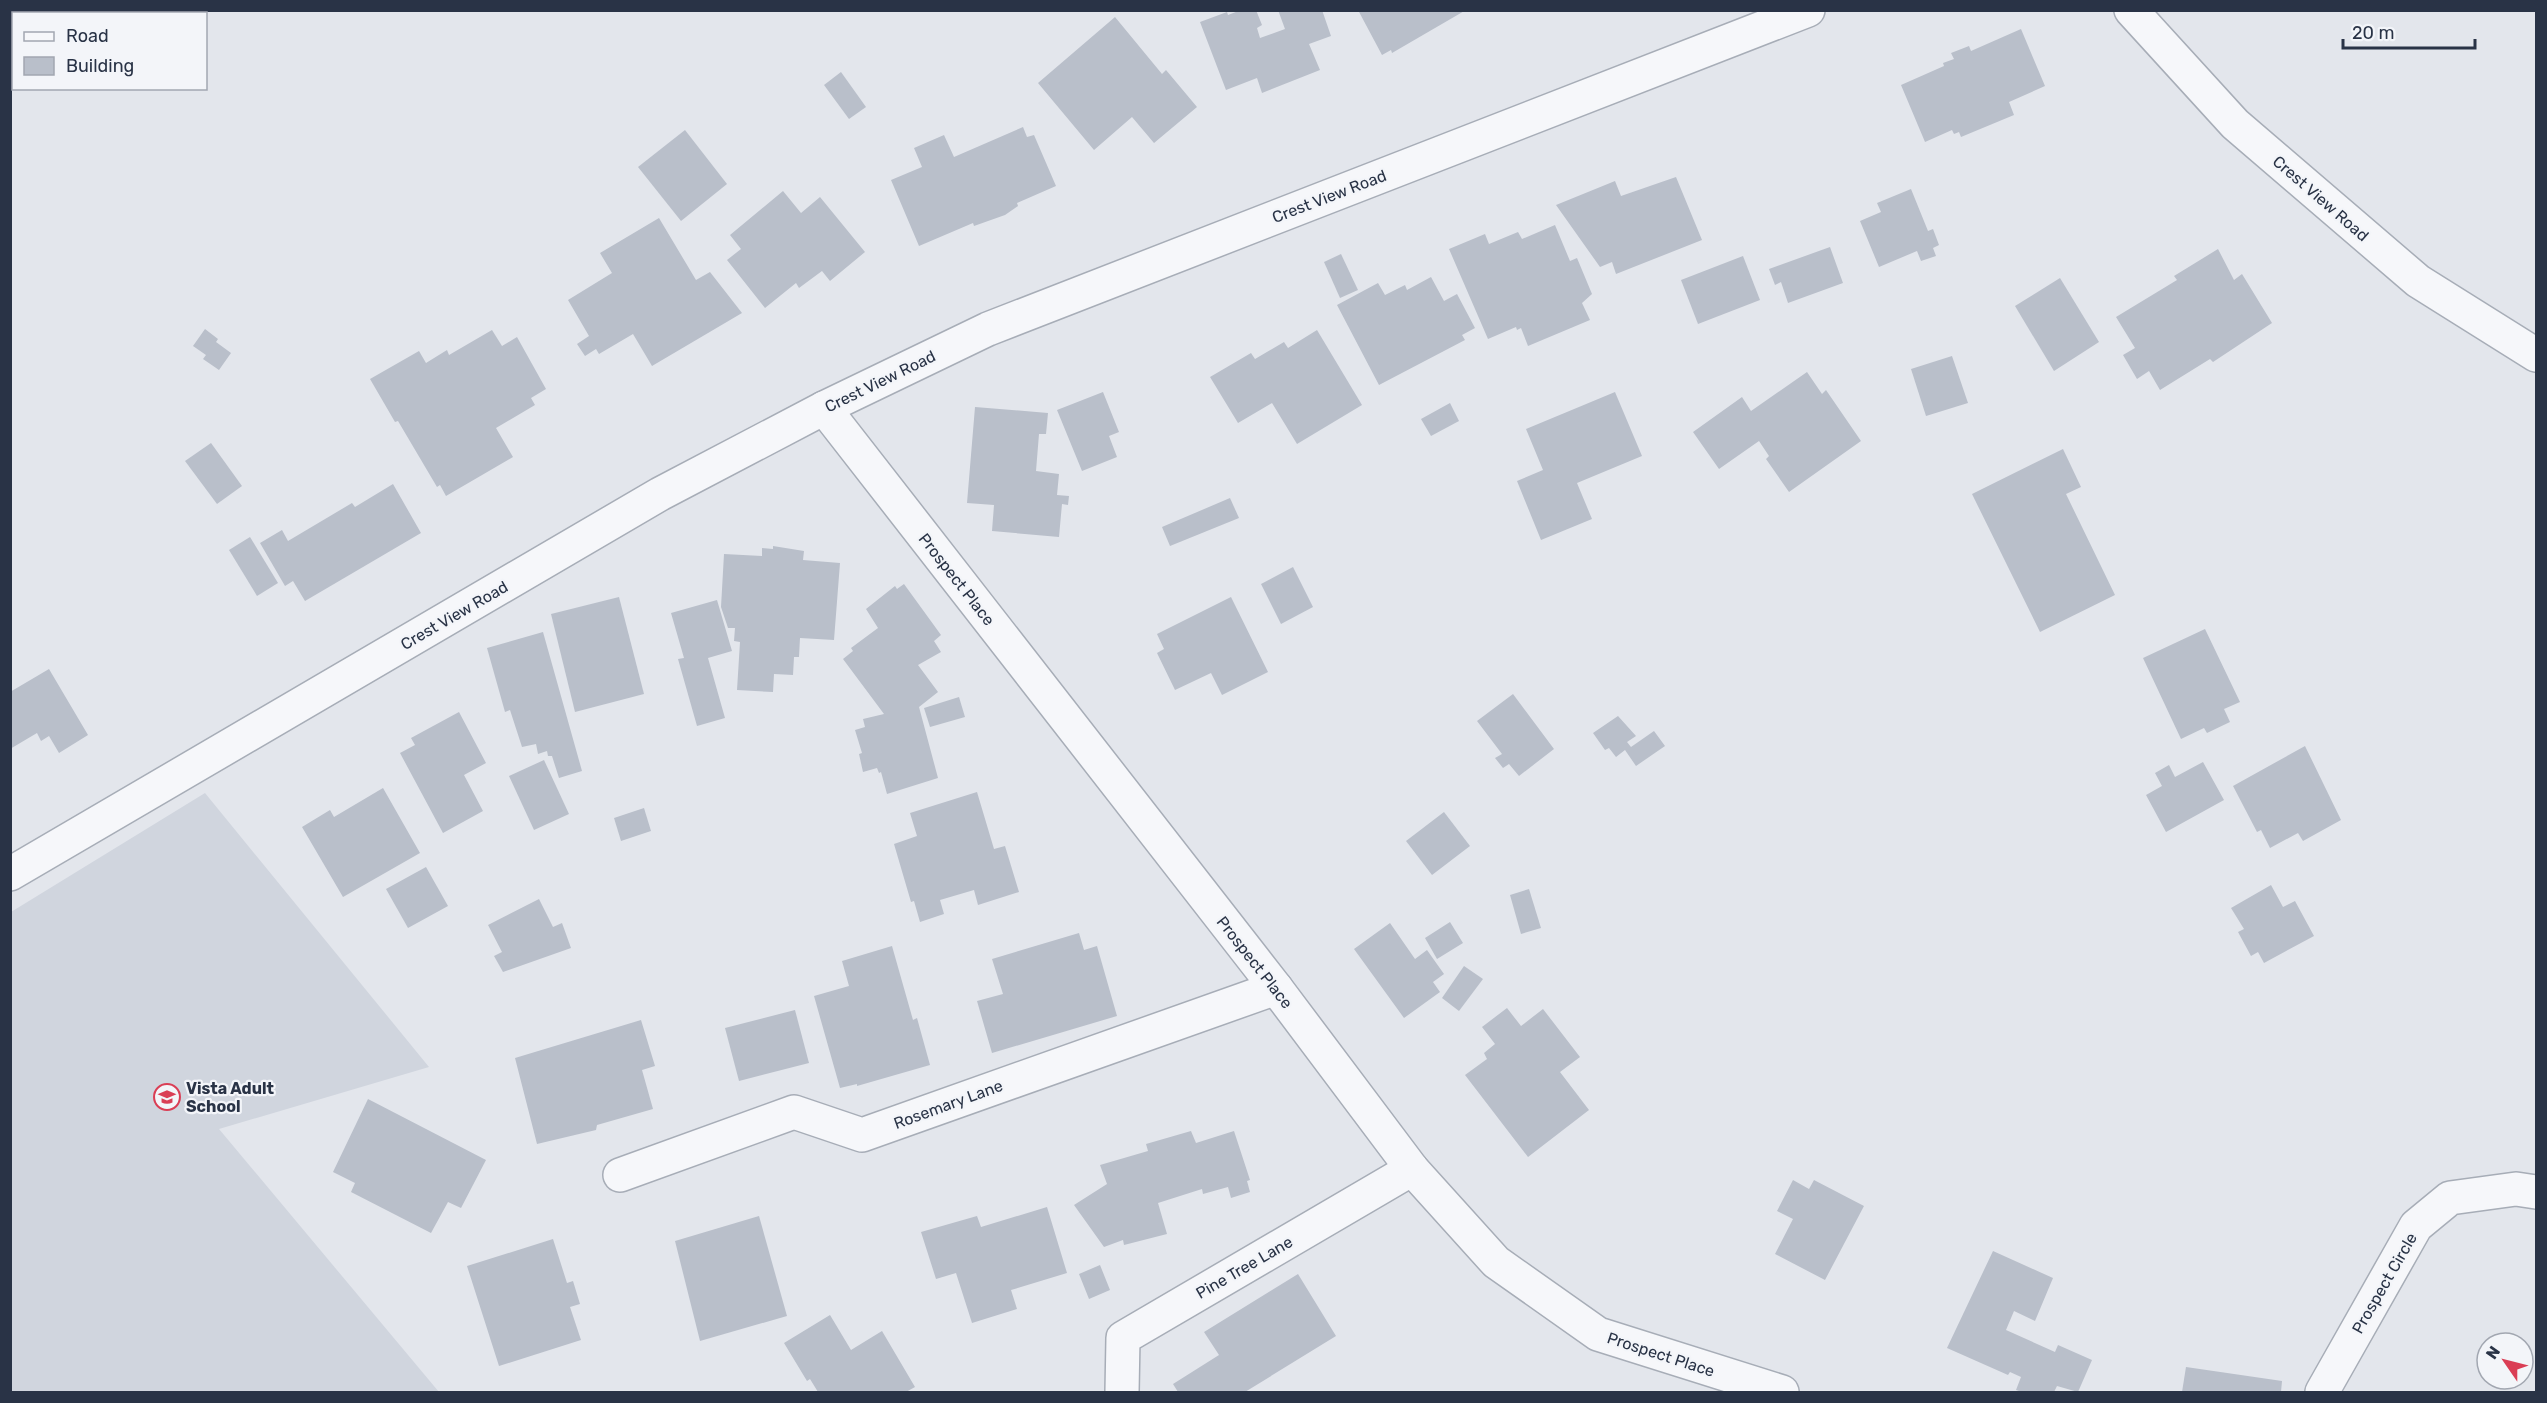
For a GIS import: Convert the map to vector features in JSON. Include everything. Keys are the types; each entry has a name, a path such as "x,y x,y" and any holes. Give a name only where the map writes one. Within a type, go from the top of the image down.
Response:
{"street":[{"name":"Crest View Road","path":"10,874 660,494 824,408 988,328 1808,10"},
{"name":"Crest View Road","path":"2131,10 2235,124 2418,281 2524,347"},
{"name":"Prospect Place","path":"824,408 1276,988 1412,1169 1496,1262 1598,1334 1782,1392"},
{"name":"Rosemary Lane","path":"620,1174 794,1112 862,1135 1276,988"},
{"name":"Pine Tree Lane","path":"1122,1392 1123,1338 1412,1169"},
{"name":"Prospect Circle","path":"2322,1392 2416,1226 2450,1198 2516,1189 2536,1192"}],"shaded area":[{"name":"Vista Adult School","path":"205,793 429,1067 219,1129 439,1392 11,1392 11,912"}],"building":[{"path":"1241,10 1256,10 1262,25 1257,28 1260,38 1285,29 1278,10 1322,10 1331,36 1309,44 1320,70 1262,93 1257,78 1226,90 1200,22 1227,12 1228,15"},
{"path":"1358,10 1466,10 1392,53 1391,50 1382,55"},
{"path":"1115,17 1162,74 1166,70 1197,107 1154,143 1132,117 1094,150 1038,83"},
{"path":"2021,29 2045,86 2009,102 2014,115 1961,137 1959,132 1954,134 1952,130 1925,142 1901,85 1944,66 1943,63 1954,59 1951,53 1969,46 1971,51"},
{"path":"841,72 866,107 849,119 824,85"},
{"path":"1023,127 1027,137 1034,135 1056,186 1017,203 1018,206 1005,215 974,226 973,223 919,246 891,180 922,167 914,148 944,135 954,157"},
{"path":"685,130 727,184 681,221 638,167"},
{"path":"1676,177 1702,240 1616,274 1612,262 1600,267 1556,205 1615,181 1621,196"},
{"path":"1911,189 1928,231 1933,229 1939,245 1933,248 1936,256 1921,261 1917,251 1879,267 1860,221 1881,212 1877,203"},
{"path":"783,191 801,213 820,197 865,252 830,281 822,271 799,288 796,283 765,308 727,260 741,249 730,235"},
{"path":"659,218 696,280 710,272 742,313 652,366 633,334 599,354 596,349 585,356 577,344 589,336 568,300 612,273 600,253"},
{"path":"1555,225 1570,261 1577,258 1592,294 1582,303 1590,320 1528,346 1521,328 1517,330 1516,327 1488,339 1449,249 1485,234 1489,244 1518,232 1522,239"},
{"path":"1830,247 1843,283 1788,303 1781,282 1775,285 1769,269"},
{"path":"2218,249 2234,280 2242,274 2272,323 2213,362 2210,359 2160,390 2149,371 2137,379 2123,355 2135,348 2116,317 2177,280 2174,276"},
{"path":"1341,254 1358,290 1340,298 1324,262"},
{"path":"1743,256 1760,300 1698,324 1681,280"},
{"path":"1431,277 1444,301 1457,294 1475,328 1462,335 1465,340 1379,385 1337,305 1378,283 1385,295 1405,285 1407,290"},
{"path":"2060,278 2099,342 2054,371 2015,306"},
{"path":"205,329 218,339 216,342 231,353 219,370 203,359 206,355 193,346"},
{"path":"492,330 502,346 517,337 546,389 531,398 535,405 496,428 513,457 446,496 440,485 437,487 370,379 419,351 426,363 447,350 449,355"},
{"path":"1317,330 1362,405 1297,444 1272,403 1238,423 1210,377 1251,353 1255,359 1284,342 1288,348"},
{"path":"1952,356 1968,403 1926,416 1911,369"},
{"path":"1807,372 1822,394 1826,390 1861,441 1789,492 1766,459 1769,456 1759,441 1719,469 1693,432 1742,397 1751,411"},
{"path":"1103,392 1119,432 1109,436 1117,457 1082,471 1057,410"},
{"path":"1615,392 1642,456 1577,483 1592,519 1541,540 1517,481 1543,470 1526,429"},
{"path":"1450,403 1459,421 1431,436 1421,419"},
{"path":"975,407 1048,413 1046,434 1039,434 1036,471 1059,474 1057,495 1069,496 1068,505 1062,504 1059,537 992,531 994,505 967,503"},
{"path":"211,443 242,486 217,504 185,461"},
{"path":"2063,449 2081,487 2066,494 2115,595 2040,632 1972,494"},
{"path":"393,484 421,533 305,601 293,581 285,586 260,543 282,530 288,541 352,503 355,507"},
{"path":"1230,498 1239,518 1170,546 1162,527"},
{"path":"250,537 278,583 257,596 229,550"},
{"path":"773,546 804,551 803,560 840,563 834,640 800,638 799,657 794,657 793,675 774,674 773,692 737,690 740,642 734,641 735,628 728,628 721,607 724,554 762,556 762,548 773,549"},
{"path":"1293,567 1313,607 1281,624 1261,584"},
{"path":"904,584 941,635 934,641 941,652 918,665 938,692 919,707 938,778 887,794 881,772 879,773 877,768 863,772 859,754 862,753 855,730 865,727 863,719 884,714 843,659 853,651 851,648 878,628 866,609 895,586 897,589"},
{"path":"619,597 644,694 575,712 551,614"},
{"path":"1231,597 1268,672 1222,695 1211,673 1175,690 1157,653 1164,649 1157,634"},
{"path":"717,600 732,651 708,658 725,718 697,726 678,659 684,658 671,613"},
{"path":"2205,629 2240,702 2224,709 2230,722 2207,733 2204,728 2181,739 2143,658"},
{"path":"543,632 582,771 559,778 552,756 548,756 547,751 538,754 536,744 522,747 510,710 505,712 487,648"},
{"path":"49,669 88,735 59,753 49,736 41,741 37,733 10,749 10,692"},
{"path":"1513,694 1554,749 1519,776 1509,764 1503,768 1495,758 1502,754 1477,721"},
{"path":"959,697 965,717 930,727 924,708"},
{"path":"459,712 486,763 464,775 483,811 443,833 400,753 415,745 411,738"},
{"path":"1618,716 1636,736 1627,742 1631,747 1654,731 1665,746 1636,766 1625,750 1616,757 1609,748 1605,750 1593,733"},
{"path":"2305,746 2341,820 2303,841 2298,833 2270,848 2261,830 2257,832 2233,786"},
{"path":"544,760 569,814 534,830 509,776"},
{"path":"2203,762 2224,800 2166,832 2146,795 2162,786 2155,773 2169,765 2175,777"},
{"path":"383,788 420,853 343,897 302,827 330,810 334,817"},
{"path":"977,792 994,849 1005,846 1019,892 978,905 974,890 940,900 944,914 920,922 914,901 911,902 894,844 917,836 910,813"},
{"path":"644,808 651,831 621,841 614,818"},
{"path":"1444,812 1470,846 1432,875 1406,841"},
{"path":"426,867 448,906 408,928 386,889"},
{"path":"2271,885 2283,907 2295,901 2314,936 2264,963 2258,952 2251,956 2238,932 2244,929 2231,908"},
{"path":"1529,889 1541,928 1521,934 1510,895"},
{"path":"539,899 553,927 562,923 571,948 503,972 494,956 502,952 488,925"},
{"path":"1450,922 1463,943 1437,959 1425,938"},
{"path":"1390,923 1415,959 1427,950 1444,974 1433,982 1440,992 1404,1018 1354,949"},
{"path":"1079,933 1084,950 1097,946 1117,1016 992,1053 977,1001 1003,994 992,959"},
{"path":"892,946 913,1020 917,1018 930,1065 857,1086 857,1084 840,1088 814,996 849,986 842,961"},
{"path":"1464,966 1483,979 1459,1011 1442,998"},
{"path":"1507,1008 1521,1026 1543,1009 1580,1057 1560,1072 1589,1110 1528,1157 1465,1075 1487,1059 1484,1053 1495,1044 1482,1027"},
{"path":"795,1010 809,1063 739,1081 725,1028"},
{"path":"641,1020 655,1066 642,1070 653,1109 597,1125 596,1130 537,1144 515,1058"},
{"path":"368,1099 486,1160 461,1208 448,1202 431,1233 351,1192 355,1183 333,1172"},
{"path":"1191,1131 1196,1143 1234,1131 1250,1180 1247,1181 1250,1192 1231,1198 1228,1187 1203,1194 1202,1189 1158,1203 1167,1234 1124,1245 1123,1240 1104,1247 1074,1205 1107,1184 1100,1165 1148,1151 1146,1144"},
{"path":"1793,1180 1809,1189 1814,1180 1864,1206 1825,1280 1775,1254 1793,1219 1777,1211"},
{"path":"1047,1207 1067,1273 1011,1290 1017,1309 972,1323 956,1273 936,1279 921,1232 977,1216 981,1227"},
{"path":"759,1216 787,1316 700,1341 675,1241"},
{"path":"553,1239 567,1283 573,1281 580,1304 570,1307 581,1340 499,1366 467,1266"},
{"path":"1993,1251 2053,1278 2035,1321 2014,1311 2006,1330 2055,1352 2058,1345 2092,1360 2078,1392 2057,1386 2054,1392 2016,1390 2021,1377 2010,1372 2008,1375 1947,1348"},
{"path":"1100,1265 1110,1290 1089,1299 1079,1274"},
{"path":"1298,1274 1336,1336 1245,1392 1178,1392 1173,1384 1219,1355 1204,1332"},
{"path":"830,1315 851,1350 882,1331 915,1387 906,1392 818,1392 810,1379 807,1381 784,1343"},
{"path":"2186,1367 2282,1381 2281,1392 2182,1392"}],"place":[{"name":"Vista Adult School","path":"167,1097"}]}
